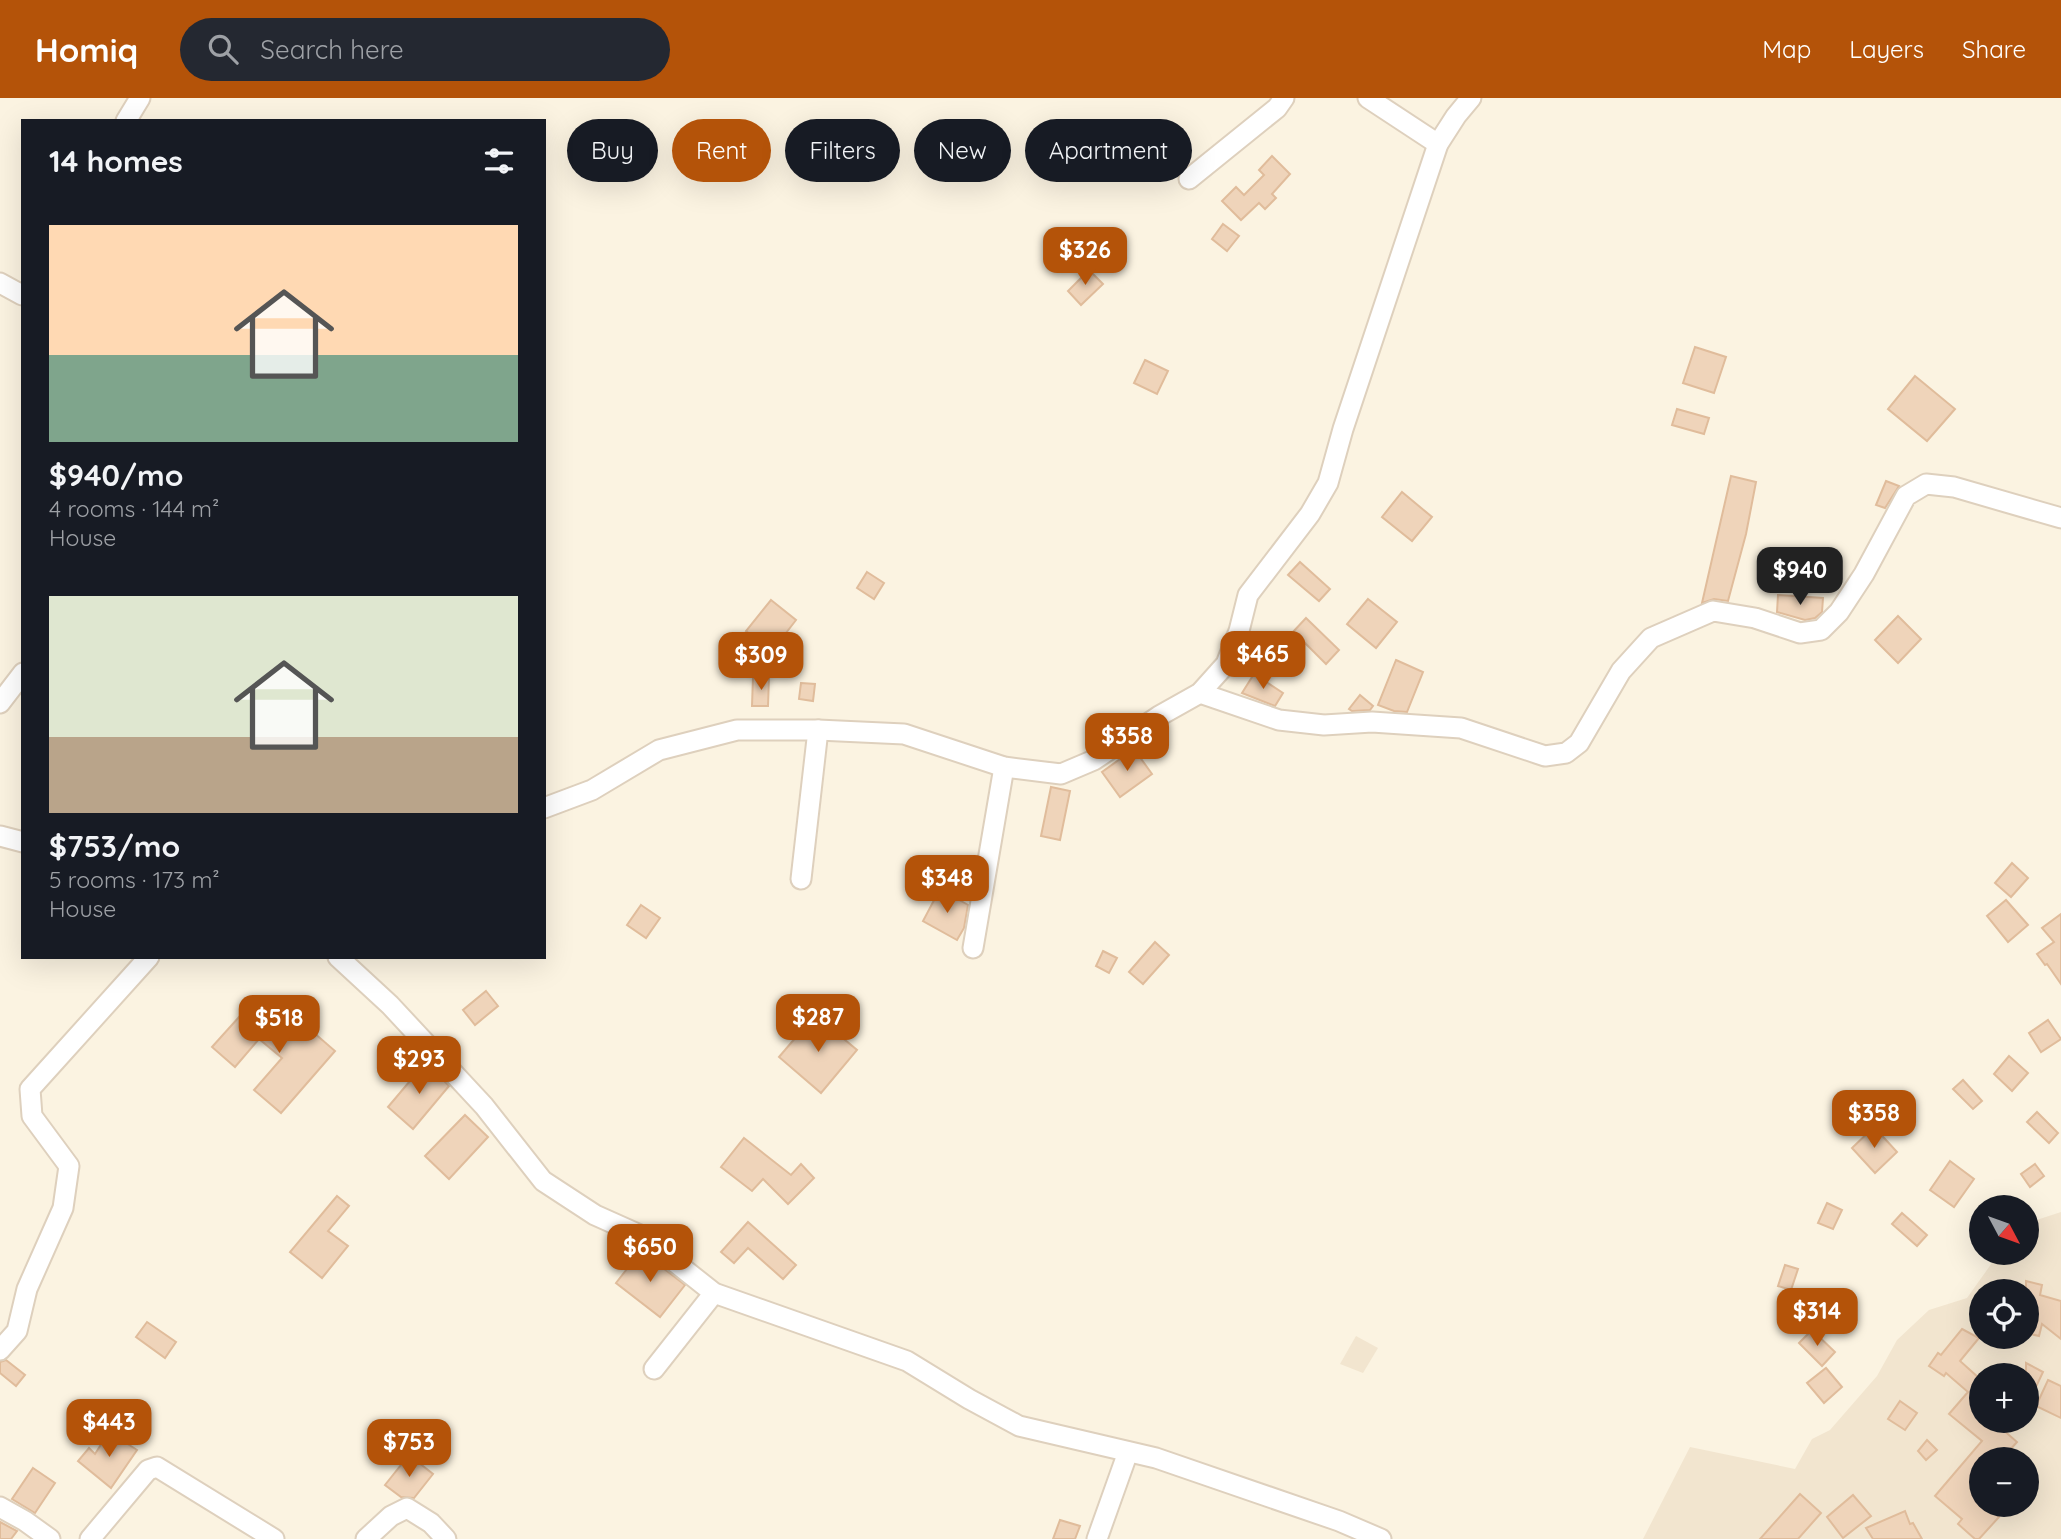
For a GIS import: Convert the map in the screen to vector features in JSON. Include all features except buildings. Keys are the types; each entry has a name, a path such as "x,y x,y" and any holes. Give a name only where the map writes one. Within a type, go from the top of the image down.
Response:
{"street":[{"path":"127,119 140,98"},
{"path":"1192,177 1277,108 1284,98"},
{"path":"1368,98 1438,144"},
{"path":"546,807 593,790 659,750 737,730 904,734 1004,767 1061,774 1094,760 1159,716 1200,694 1226,664 1239,631 1248,595 1310,514 1328,483 1347,416 1438,144 1455,116 1471,98"},
{"path":"0,283 21,294"},
{"path":"1200,694 1279,720 1324,725 1372,722 1461,729 1545,756 1566,753 1579,743 1621,671 1651,638 1713,611 1755,618 1800,633 1821,631 1839,612 1864,574 1906,496 1926,484 1954,487 2061,518"},
{"path":"0,703 21,676"},
{"path":"801,879 818,730"},
{"path":"973,948 1004,767"},
{"path":"0,836 21,841"},
{"path":"0,1350 17,1331 27,1289 63,1208 69,1167 32,1116 30,1089 147,959"},
{"path":"340,959 390,1005 484,1106 543,1181 595,1214 642,1236 714,1293 907,1361 1019,1426 1156,1458 1339,1521 1381,1539"},
{"path":"654,1370 714,1293"},
{"path":"1097,1539 1128,1452"},
{"path":"90,1539 148,1470 157,1466 274,1539"},
{"path":"0,1507 50,1539"},
{"path":"366,1539 391,1516 408,1508 431,1523 446,1539"}],"shaded area":[{"path":"2061,1212 2061,1539 1643,1539 1690,1447 1795,1469 1812,1439 1830,1430 1877,1376 1897,1340 1929,1310 1969,1295 1969,1349 2039,1349 2039,1279 1981,1279 1990,1265 2039,1265 2039,1219"},
{"path":"1356,1336 1378,1348 1363,1373 1340,1364"}]}
